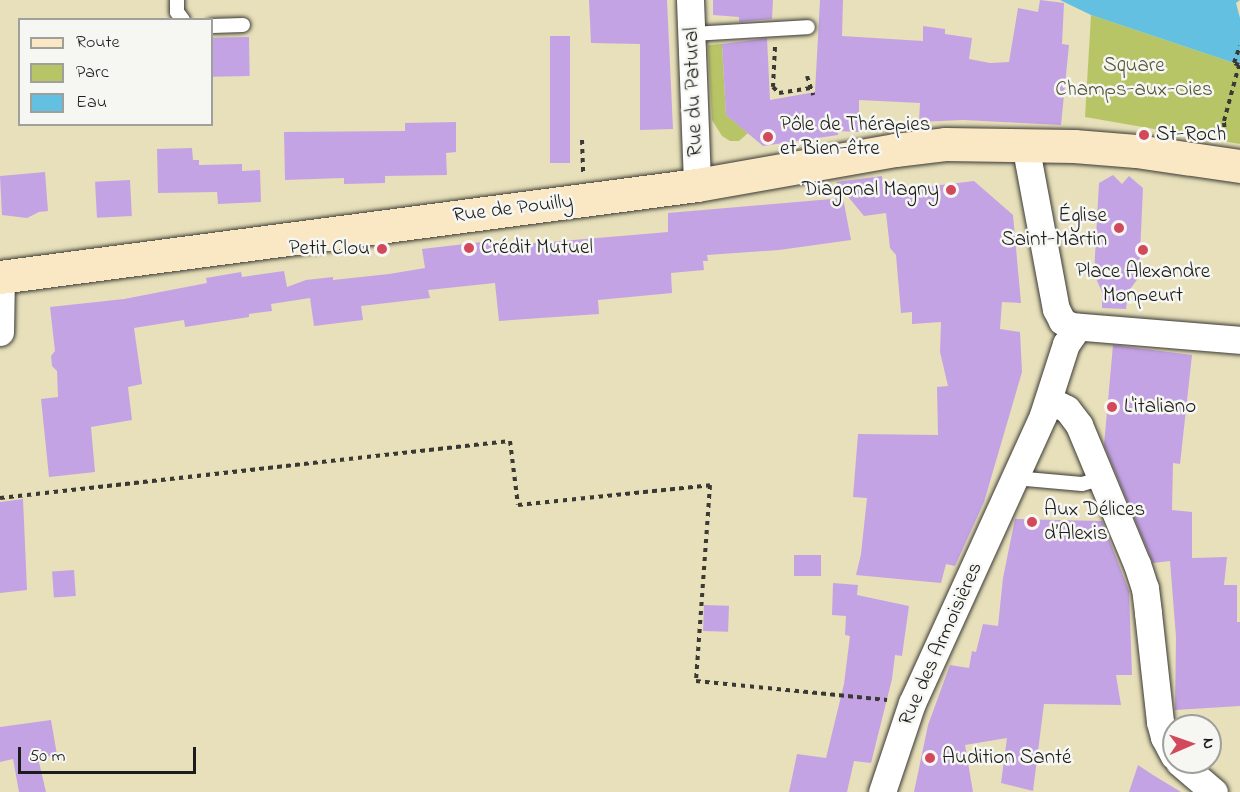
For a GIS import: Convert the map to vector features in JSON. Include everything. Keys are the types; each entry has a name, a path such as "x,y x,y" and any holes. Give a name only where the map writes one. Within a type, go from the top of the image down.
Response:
{"main road":[{"name":"Rue de Pouilly","path":"0,277 697,185 896,150 945,144 1025,144"},
{"path":"1025,144 1136,151 1231,165"}],"street":[{"name":"Rue du Patural","path":"690,0 697,185"},
{"path":"1025,144 1068,322 1061,356 1080,425 1145,588 1162,730"},
{"path":"0,277 0,332"},
{"path":"1068,322 1240,340"},
{"name":"Rue des Armoisières","path":"882,792 912,702 1049,400 1061,356"},
{"path":"1049,400 1067,409 1080,425"},
{"path":"1193,774 1214,792"}],"lane":[{"path":"177,0 177,12 182,18"},
{"path":"213,26 243,25"},
{"path":"691,34 808,27"},
{"path":"1011,488 1082,484 1100,479"}],"path":[{"path":"776,28 773,87 779,93 811,88"},
{"path":"1231,165 1224,121 1239,65 1234,63 1240,46"},
{"path":"807,76 813,95"},
{"path":"0,498 510,441 518,505 710,485 696,681 912,702"}],"green space":[{"name":"Square Champs-aux-Oies","path":"1091,15 1240,65 1240,144 1085,117"},
{"path":"722,44 726,115 748,133 739,141 730,141 722,136 712,120 708,45"}],"water":[{"path":"1060,0 1240,0 1236,3 1240,18 1240,65 1091,15"}],"building":[{"path":"589,0 667,0 673,129 640,130 640,44 591,43"},
{"path":"713,0 773,0 772,19 739,22 739,17 713,15"},
{"path":"820,0 843,0 842,36 923,41 923,26 945,29 945,34 972,38 969,59 990,63 1009,62 1018,8 1038,12 1040,0 1064,3 1062,44 1069,45 1061,125 963,120 919,122 920,103 859,100 859,132 838,131 838,135 763,146 726,115 722,44 767,38 770,100 815,92"},
{"path":"550,36 570,36 570,163 550,163"},
{"path":"249,37 250,76 213,77 213,38"},
{"path":"456,122 456,152 446,153 447,175 385,176 385,183 344,184 344,178 285,180 284,132 405,131 405,123"},
{"path":"192,148 193,160 199,160 199,165 242,164 242,171 260,170 261,202 218,204 217,192 158,193 157,149"},
{"path":"45,172 48,211 39,212 27,218 2,215 0,176"},
{"name":"Église Saint-Martin","path":"1113,175 1122,184 1129,176 1143,188 1139,277 1128,292 1126,309 1102,308 1102,292 1094,274 1099,183"},
{"path":"882,176 883,192 974,181 1013,215 1021,303 1002,302 1000,329 1020,332 1022,372 984,502 955,566 946,564 941,583 856,575 861,554 867,498 853,497 858,434 938,435 937,387 948,386 940,352 941,322 912,324 912,312 901,313 896,255 890,248 886,213 864,216 836,182"},
{"path":"130,180 132,216 97,218 95,182"},
{"path":"843,198 851,240 779,250 707,255 708,261 703,261 704,270 671,273 672,293 598,300 599,314 499,321 495,283 428,290 430,298 361,306 363,320 314,326 310,298 271,304 272,311 249,314 249,317 185,327 184,320 134,328 142,384 128,387 132,420 91,427 95,472 49,477 41,399 58,397 57,371 52,366 51,356 55,351 50,307 124,299 207,283 206,278 241,272 242,277 284,271 287,287 306,280 333,277 333,280 389,274 425,268 422,249 491,241 491,247 668,232 668,213"},
{"path":"1113,345 1192,355 1180,464 1173,463 1172,510 1192,512 1192,558 1227,557 1224,585 1237,585 1237,622 1240,622 1240,706 1175,710 1176,637 1170,561 1153,563 1104,445"},
{"path":"23,499 27,590 0,593 0,502"},
{"path":"1015,519 1102,521 1129,591 1132,675 1116,675 1121,705 1044,704 1033,791 1001,783 1007,738 965,745 973,792 914,792 928,725 950,665 969,668 972,651 976,652 983,624 998,626 1003,578"},
{"path":"794,555 821,555 821,576 794,576"},
{"path":"74,570 76,596 54,597 52,572"},
{"path":"833,583 858,585 857,595 909,606 902,656 895,655 892,679 871,763 854,761 847,792 789,792 797,754 826,758 844,684 850,636 845,635 846,616 832,615"},
{"path":"704,605 729,606 728,632 703,631"},
{"path":"51,720 57,755 38,758 46,792 19,792 13,759 0,762 0,727"},
{"path":"1138,765 1153,775 1181,792 1129,792"}],"place":[{"name":"St-Roch","path":"1144,135"},
{"name":"Pôle de Thérapies et Bien-être","path":"768,137"},
{"name":"Diagonal Magny","path":"951,190"},
{"name":"Église Saint-Martin","path":"1119,228"},
{"name":"Crédit Mutuel","path":"469,248"},
{"name":"Petit Clou","path":"382,249"},
{"name":"Place Alexandre Monpeurt","path":"1143,250"},
{"name":"L'italiano","path":"1112,407"},
{"name":"Aux Délices d’Alexis","path":"1032,522"},
{"name":"Audition Santé","path":"930,758"}]}
